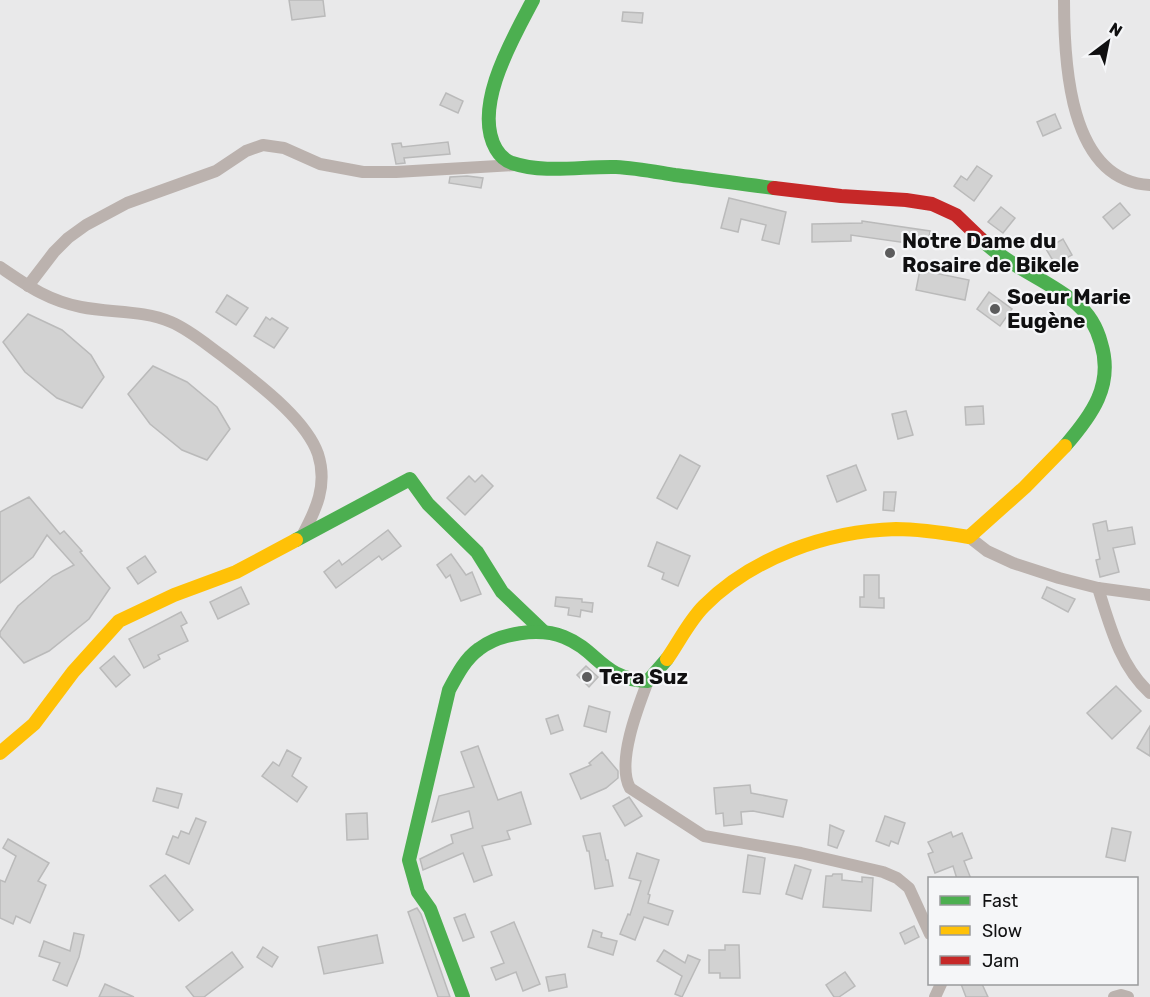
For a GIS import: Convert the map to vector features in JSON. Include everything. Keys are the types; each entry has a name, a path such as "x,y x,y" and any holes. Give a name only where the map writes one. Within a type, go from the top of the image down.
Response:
{"street":[{"path":"515,165 500,156 491,139 489,123 491,93 498,69 533,0"},
{"path":"1064,0 1064,42 1068,78 1084,137 1093,154 1110,172 1134,184 1150,185"},
{"path":"28,286 54,252 86,225 127,203 216,171 246,151 263,145 284,148 320,164 363,172 515,165 530,168 618,167 942,207 956,214 1009,262 1069,299 1086,313 1099,336 1104,360 1105,383 1096,404 1080,428 1001,509 969,537"},
{"path":"0,267 45,297 81,307 148,315 170,322 191,333 261,386 303,427 318,455 322,489 316,510 301,538"},
{"path":"0,753 34,724 73,672 119,621 174,595 236,572 410,479 428,504 477,552 502,592 544,632"},
{"path":"928,930 909,888 897,878 883,872 801,853 704,836 630,788 626,780 628,753 632,730 648,681 658,672 703,608 756,567 776,556 849,534 880,529 914,529 969,537 987,551 1013,563 1098,588 1150,595"},
{"path":"1098,588 1117,646 1133,675 1150,693"},
{"path":"464,997 430,909 418,892 409,860 449,690 462,668 479,649 493,641 519,634 544,632 563,637 578,646 615,675 628,681 648,681"},
{"path":"1114,997 1121,995 1128,997"}],"building":[{"path":"289,0 323,0 325,16 292,20"},
{"path":"623,12 643,13 642,23 622,21"},
{"path":"446,93 463,101 458,113 440,105"},
{"path":"1055,114 1061,128 1043,136 1037,122"},
{"path":"448,142 450,154 404,158 405,163 396,164 392,144 401,143 402,147"},
{"path":"977,166 992,176 974,201 954,186 961,176 967,180"},
{"path":"450,177 483,178 481,188 449,183"},
{"path":"729,198 786,212 779,244 762,240 766,225 741,219 738,232 721,228"},
{"path":"1120,203 1130,215 1113,229 1103,217"},
{"path":"1001,207 1015,218 1003,233 988,222"},
{"path":"862,221 930,231 928,246 851,235 851,241 812,242 812,224 862,223"},
{"path":"1063,239 1072,255 1055,264 1046,249"},
{"path":"920,270 969,280 965,300 916,290"},
{"name":"Soeur Marie Eugène","path":"989,292 1012,309 1000,326 977,309"},
{"path":"227,295 248,308 236,325 216,312"},
{"path":"28,314 62,330 91,355 104,377 82,408 57,398 25,372 3,342"},
{"path":"266,317 288,328 274,348 254,336"},
{"path":"153,366 187,382 217,407 230,429 207,460 182,450 150,424 128,394"},
{"path":"983,406 984,424 966,425 965,407"},
{"path":"906,411 913,435 898,439 892,414"},
{"path":"680,455 700,466 677,509 657,498"},
{"path":"856,465 866,490 837,502 827,476"},
{"path":"482,475 493,486 465,515 447,498 469,476 475,482"},
{"path":"884,492 896,492 894,511 883,510"},
{"path":"29,497 60,534 64,531 82,551 80,552 110,588 89,619 49,651 24,663 0,636 0,632 18,606 53,576 74,565 47,535 33,557 0,583 0,512"},
{"path":"1106,521 1108,531 1132,527 1135,544 1113,548 1119,572 1100,577 1096,560 1100,559 1093,524"},
{"path":"388,530 401,546 382,560 379,556 336,588 324,572 339,560 342,565"},
{"path":"657,542 690,556 678,586 662,579 664,573 648,566"},
{"path":"451,554 466,575 472,572 481,594 461,601 450,575 446,578 437,565"},
{"path":"145,556 156,572 138,584 127,568"},
{"path":"864,575 879,575 879,598 884,598 884,608 860,607 860,597 864,597"},
{"path":"241,587 249,604 218,619 210,602"},
{"path":"1047,587 1075,599 1068,612 1042,598"},
{"path":"556,597 582,599 582,602 593,603 592,612 581,610 580,617 568,615 569,608 555,606"},
{"path":"181,612 187,623 181,626 188,641 158,655 160,659 144,668 129,639"},
{"path":"114,656 130,675 116,687 100,668"},
{"path":"586,666 598,677 589,687 577,675"},
{"path":"1116,686 1141,711 1112,739 1087,713"},
{"path":"589,706 610,712 606,732 584,726"},
{"path":"558,715 563,730 551,734 546,719"},
{"path":"1150,726 1150,756 1137,748"},
{"path":"478,746 498,800 521,792 531,824 507,831 510,839 482,846 492,875 474,882 463,853 423,870 420,859 453,843 451,835 473,828 469,811 432,822 439,796 474,787 461,752"},
{"path":"287,750 301,758 292,776 307,787 297,802 262,776 273,762 279,766"},
{"path":"602,752 618,771 618,778 606,788 581,799 570,774 591,765 589,763"},
{"path":"750,785 751,793 787,800 783,817 753,811 741,812 742,824 724,826 723,813 716,814 714,788"},
{"path":"157,788 182,794 178,808 153,801"},
{"path":"629,797 642,816 625,826 613,806"},
{"path":"367,813 368,839 347,840 346,814"},
{"path":"885,816 905,823 898,844 891,841 889,846 876,841"},
{"path":"196,818 206,822 189,864 166,854 173,836 178,838 181,831 189,834"},
{"path":"830,825 844,831 837,848 828,845"},
{"path":"1112,828 1131,832 1125,861 1106,857"},
{"path":"951,832 953,837 962,833 972,858 964,861 970,877 956,877 953,866 935,873 928,854 933,852 928,842"},
{"path":"600,833 613,886 595,889 589,851 587,851 583,836"},
{"path":"8,839 49,863 38,881 46,885 30,923 16,916 13,924 0,918 0,880 5,882 16,856 3,848"},
{"path":"637,853 659,860 648,894 650,895 648,903 673,911 668,925 644,917 635,940 620,934 628,914 630,915 641,881 629,878"},
{"path":"748,855 765,858 760,894 743,892"},
{"path":"795,865 811,870 802,899 786,894"},
{"path":"842,874 842,880 862,882 862,877 873,878 871,911 823,907 826,876"},
{"path":"165,875 193,910 179,921 150,886"},
{"path":"417,908 450,997 438,997 408,912"},
{"path":"465,914 474,937 463,941 454,918"},
{"path":"514,922 540,984 523,991 516,972 496,980 491,968 504,963 491,932"},
{"path":"914,926 919,937 905,944 900,933"},
{"path":"593,930 602,933 601,937 617,941 613,955 588,947"},
{"path":"74,933 84,935 79,957 67,986 53,980 60,963 39,956 44,941 70,951"},
{"path":"377,935 383,963 324,974 318,947"},
{"path":"725,945 739,945 740,978 720,978 720,973 709,973 709,950 725,950"},
{"path":"263,947 278,957 272,967 257,957"},
{"path":"664,950 685,963 688,955 700,960 682,997 675,994 682,976 657,961"},
{"path":"232,952 243,967 204,997 194,997 186,987"},
{"path":"845,972 855,986 839,997 834,997 826,985"},
{"path":"565,974 567,987 549,991 546,977"},
{"path":"105,984 134,997 99,997"},
{"path":"961,985 982,985 988,997 966,997"}],"traffic: fast":[{"path":"533,0 506,53 492,93 489,113 490,132 496,149 504,159 512,163 538,168 623,168 774,188"},
{"path":"981,239 992,249 1077,304 1089,317 1097,332 1104,358 1105,372 1102,386 1092,411 1065,446"},
{"path":"296,540 410,479 428,504 477,552 502,592 544,632"},
{"path":"463,997 430,909 418,892 409,860 449,690 458,673 470,658 488,643 520,633 532,632 564,637 576,643 610,670 632,679 648,681 667,659"}],"traffic: slow":[{"path":"667,659 704,606 723,589 768,561 818,541 870,531 914,530 969,537 1025,487 1065,446"},
{"path":"0,753 34,724 73,672 119,621 174,595 236,572 296,540"}],"traffic: jam":[{"path":"774,188 932,204 956,215 981,239"}],"place":[{"name":"Notre Dame du Rosaire de Bikele","path":"890,253"},
{"name":"Soeur Marie Eugène","path":"995,309"},
{"name":"Tera Suz","path":"587,677"}]}
